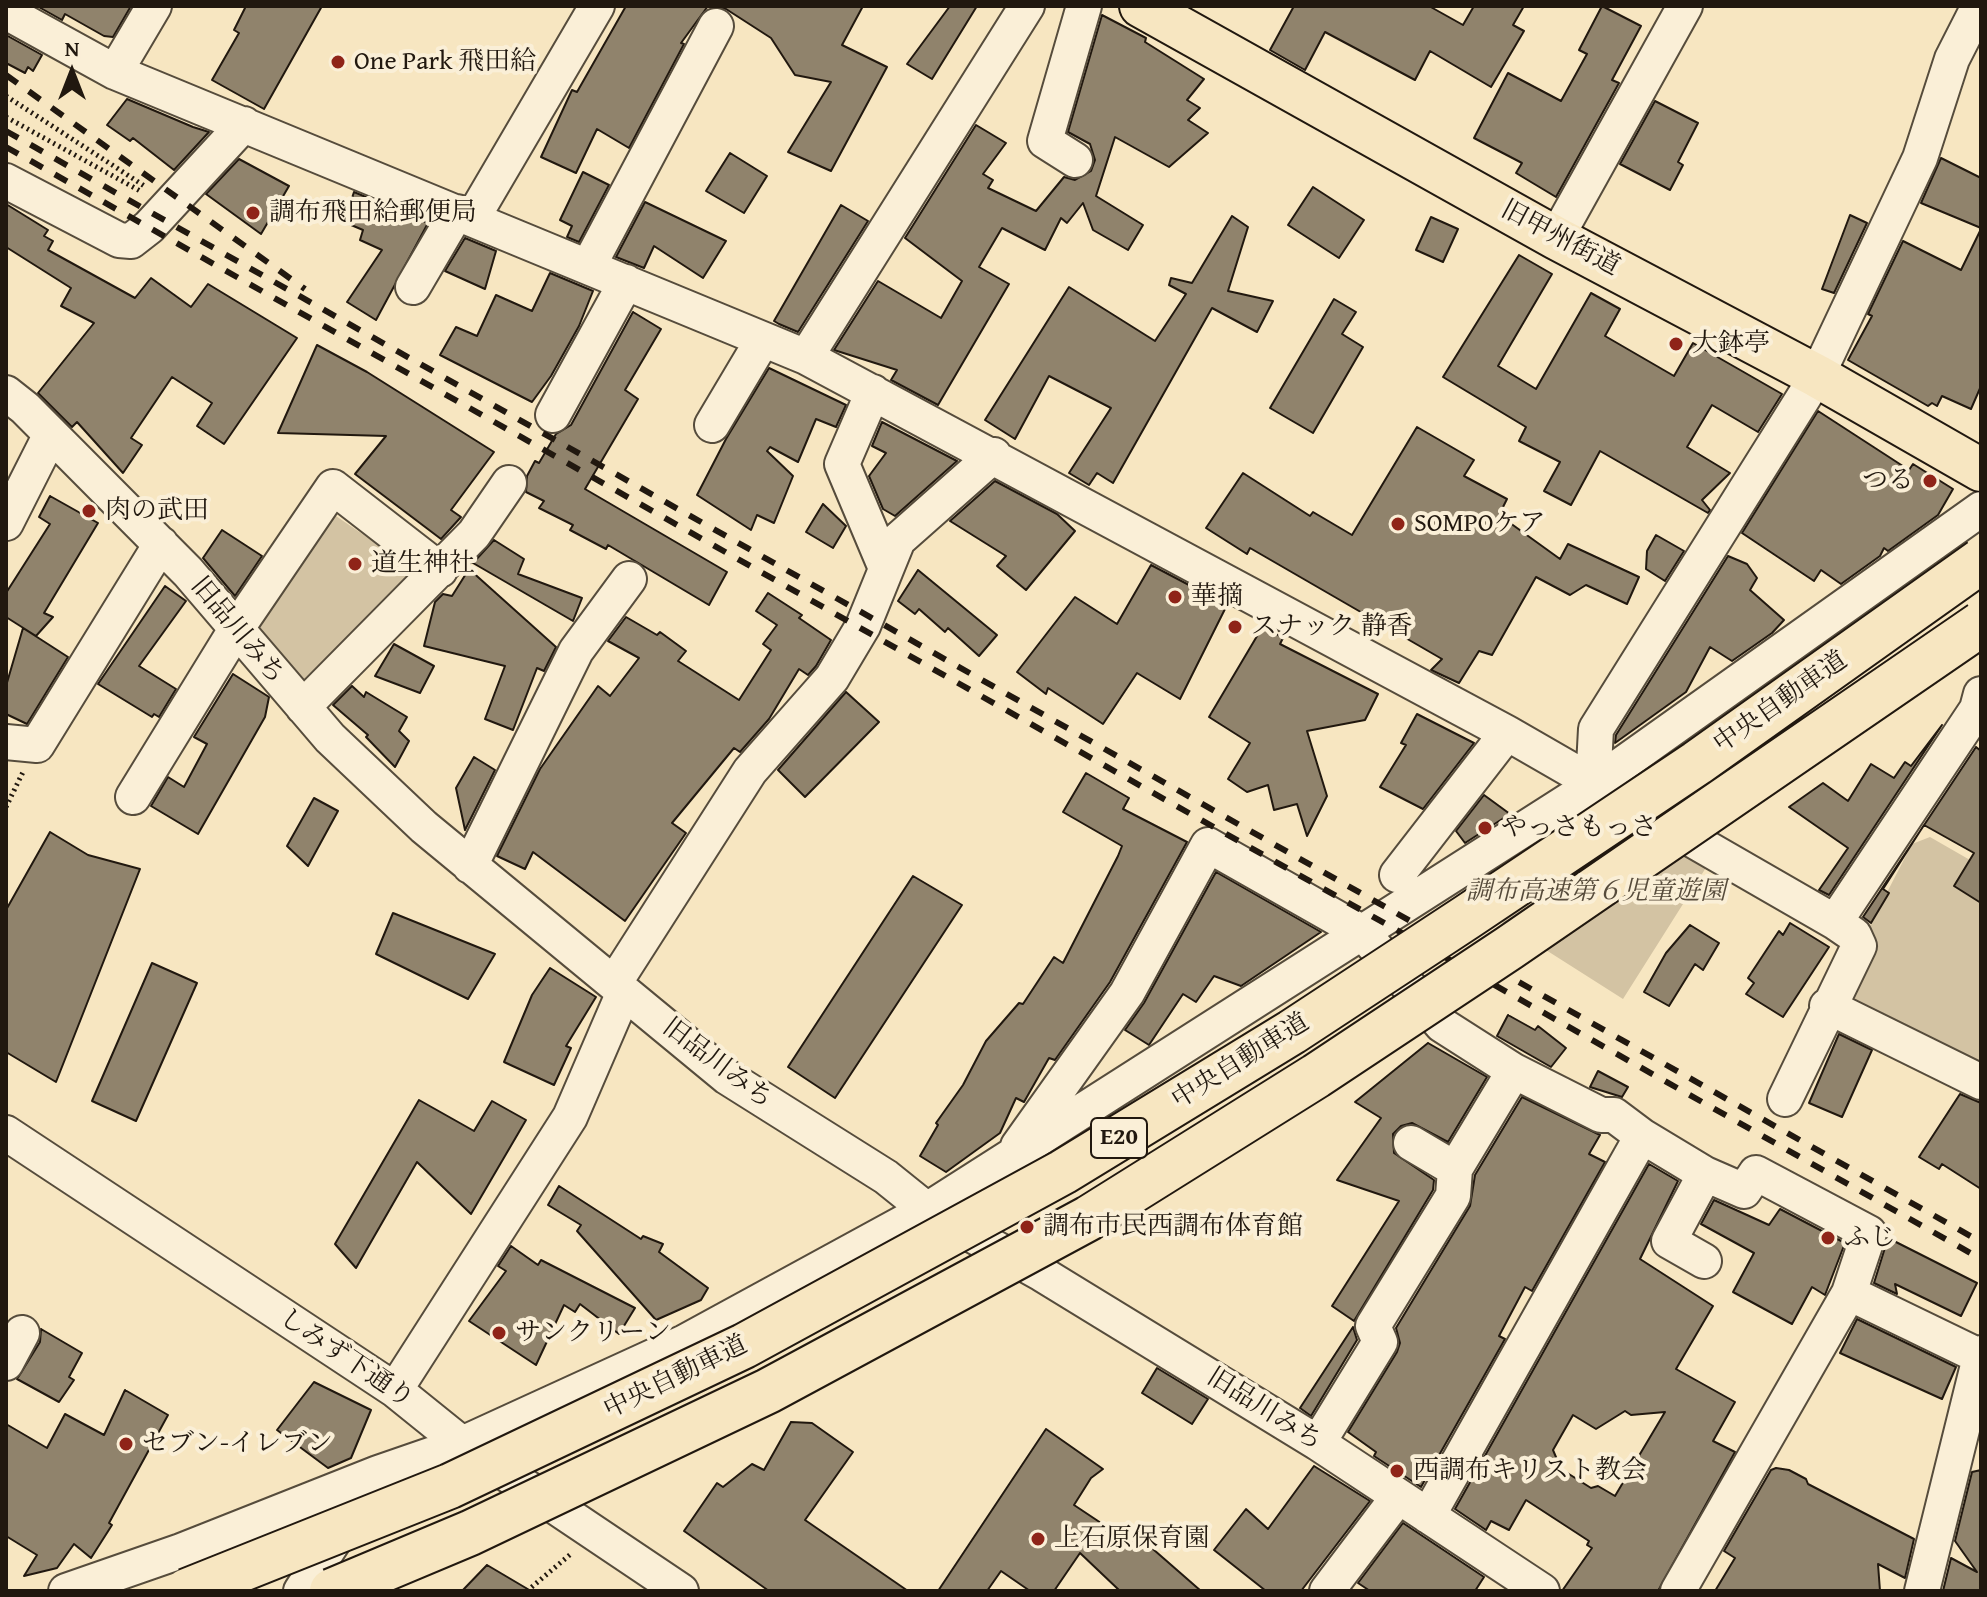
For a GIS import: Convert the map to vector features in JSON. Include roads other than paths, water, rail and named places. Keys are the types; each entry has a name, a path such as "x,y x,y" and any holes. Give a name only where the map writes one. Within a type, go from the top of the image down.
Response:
{"highway":[{"name":"中央自動車道","path":"187,1591 450,1486 687,1374 1063,1172 1292,1032 1467,917 1697,763 1981,561"},
{"name":"中央自動車道","path":"332,1591 470,1533 768,1391 1089,1218 1316,1076 1483,965 1981,624"}],"main road":[{"name":"旧甲州街道","path":"1141,6 1556,238 1817,376 1981,470"}],"street":[{"path":"115,72 154,6"},
{"path":"413,287 464,216 597,6"},
{"path":"806,357 1027,6"},
{"path":"1075,160 1045,141 1084,6"},
{"path":"1556,238 1685,6"},
{"path":"1593,785 1596,729 1817,376 1920,158 1952,59 1979,6"},
{"path":"6,12 115,72 806,357 994,455 1507,733 1835,922 1854,935 1859,946 1827,1006 1785,1099"},
{"path":"588,267 716,26"},
{"path":"6,181 119,240 131,241 149,227 244,124"},
{"path":"553,415 626,282"},
{"path":"712,425 762,341"},
{"path":"873,392 842,464 885,566"},
{"name":"旧品川みち","path":"6,393 161,544 330,738 470,866 727,1077 886,1177 927,1210 1042,1274 1318,1443 1529,1587"},
{"path":"6,523 51,434"},
{"path":"395,1390 570,1117 619,987 750,771 832,678 868,614 898,540 994,455"},
{"path":"303,707 474,534 509,483"},
{"path":"133,797 235,631 333,487 440,570"},
{"path":"66,1591 181,1551 378,1473 462,1444 685,1342 927,1210 1593,785 1981,509"},
{"path":"6,742 37,745 161,544"},
{"path":"470,866 576,651 629,579"},
{"path":"1835,922 1977,709 1981,694"},
{"path":"1397,875 1507,733"},
{"path":"1008,1159 1127,993 1208,845 1363,933 1442,1025 1514,1071 1601,1115 1614,1115 1705,1174 1744,1191 1756,1173 1869,1233 1849,1293 1678,1591"},
{"path":"1827,1006 1981,1082"},
{"path":"1318,1443 1380,1342 1373,1326 1453,1196 1455,1169 1514,1071"},
{"name":"しみず下通り","path":"6,1133 395,1390 462,1444 681,1591"},
{"path":"1428,1516 1642,1136"},
{"path":"1411,1143 1455,1169"},
{"path":"1704,1261 1669,1241 1705,1174"},
{"path":"1849,1293 1981,1356 1922,1591"},
{"path":"301,1591 378,1473"},
{"path":"1327,1591 1398,1497"}],"railway":[{"path":"6,75 305,289"},
{"path":"6,131 1981,1242"},
{"path":"6,147 1981,1259"}],"place":[{"name":"One Park 飛田給","path":"338,62"},
{"name":"調布飛田給郵便局","path":"253,213"},
{"name":"大鉢亭","path":"1676,344"},
{"name":"つる","path":"1930,481"},
{"name":"肉の武田","path":"89,511"},
{"name":"SOMPOケア","path":"1398,524"},
{"name":"道生神社","path":"355,564"},
{"name":"華摘","path":"1175,597"},
{"name":"スナック 静香","path":"1235,627"},
{"name":"やっさもっさ","path":"1485,828"},
{"name":"調布市民西調布体育館","path":"1027,1227"},
{"name":"ふじ","path":"1828,1238"},
{"name":"サンクリーン","path":"499,1333"},
{"name":"セブン-イレブン","path":"126,1444"},
{"name":"西調布キリスト教会","path":"1397,1471"},
{"name":"上石原保育園","path":"1038,1539"}],"park label":[{"name":"調布高速第６児童遊園","path":"1596,892"}]}
